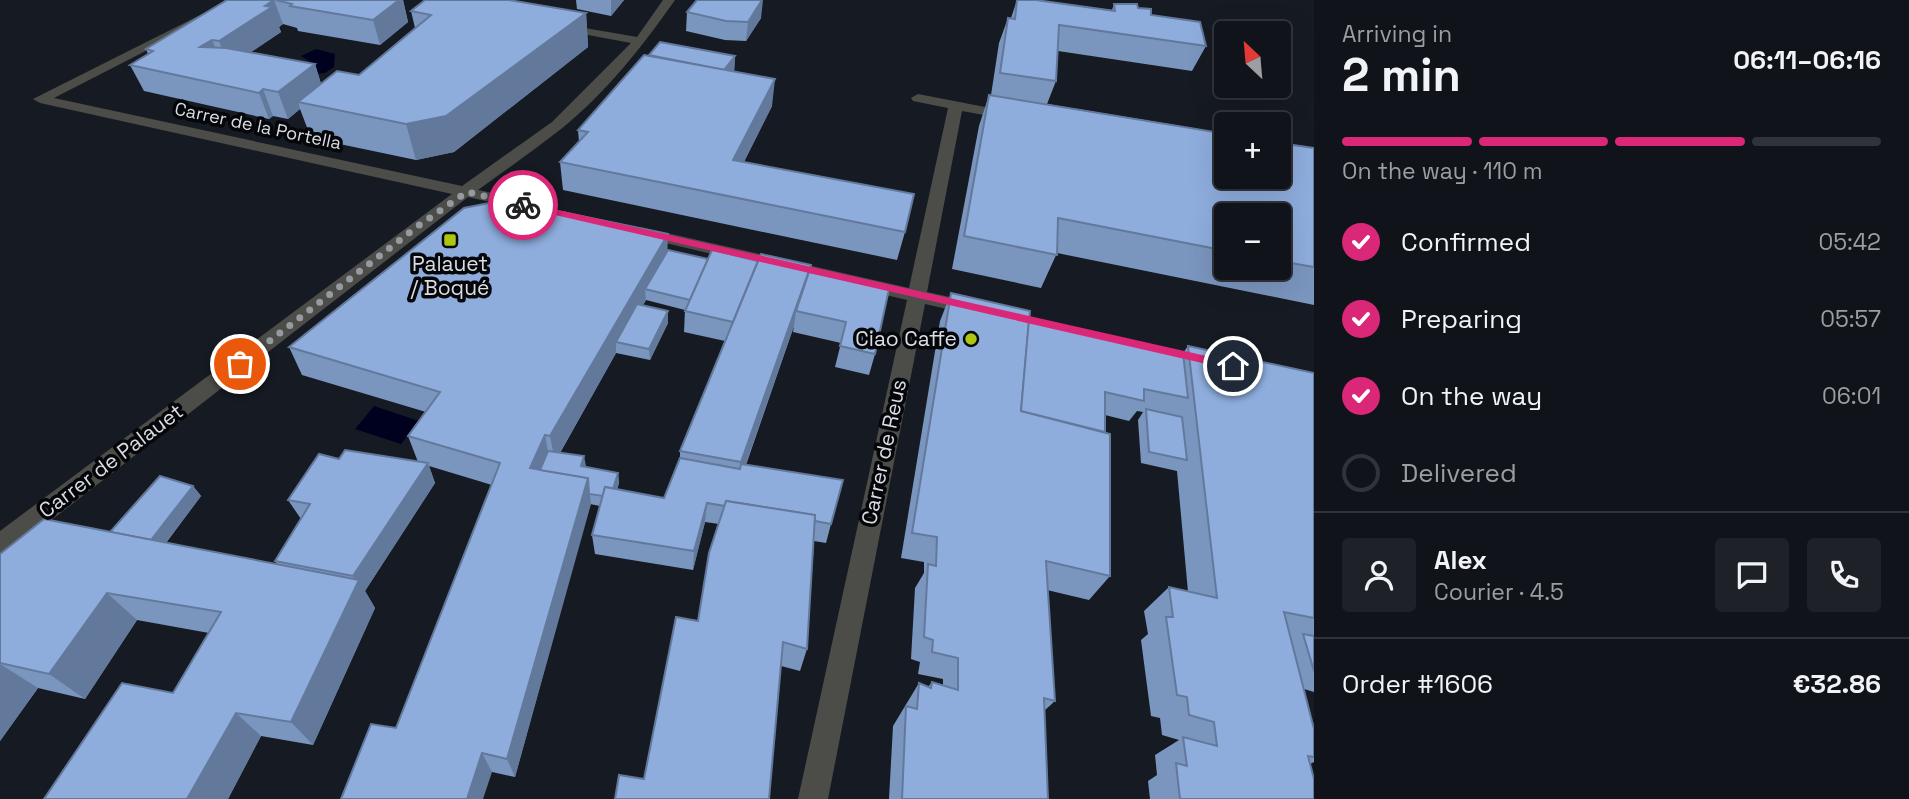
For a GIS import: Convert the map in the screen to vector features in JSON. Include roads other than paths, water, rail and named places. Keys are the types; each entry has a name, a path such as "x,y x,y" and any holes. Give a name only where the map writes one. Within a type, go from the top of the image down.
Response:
{"street":[{"name":"Carrer de la Portella","path":"239,0 40,99 552,211"},
{"name":"Carrer de Palauet","path":"0,545 557,125 594,91 640,41 669,0"},
{"path":"549,24 640,41"},
{"path":"918,98 1024,118"},
{"name":"Carrer de Reus","path":"813,799 957,106"},
{"path":"620,227 989,312"}],"water":[{"path":"316,49 335,54 334,67 325,73 312,74 312,63 301,56"},
{"path":"374,406 419,421 401,444 355,429"}],"place":[{"name":"Palauet / Boqué","path":"450,240"},
{"name":"Ciao Caffe","path":"971,339"}]}
